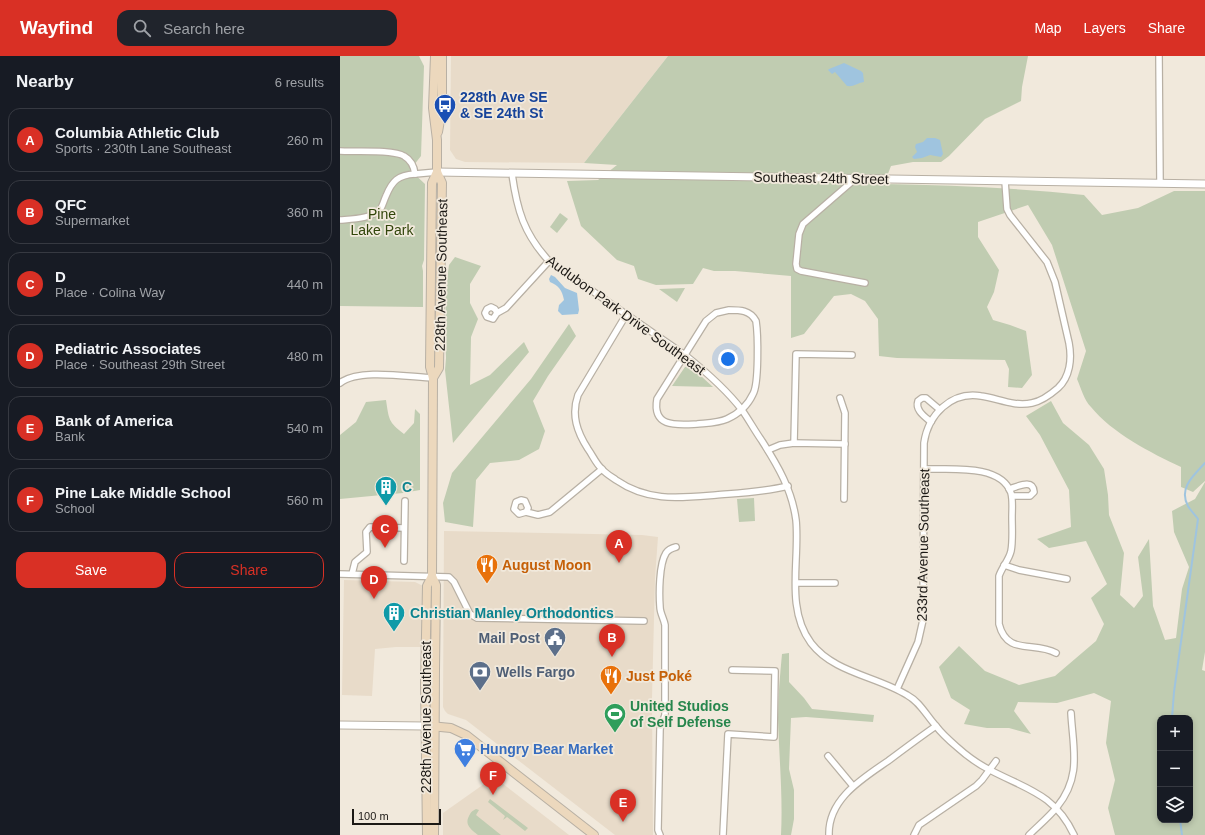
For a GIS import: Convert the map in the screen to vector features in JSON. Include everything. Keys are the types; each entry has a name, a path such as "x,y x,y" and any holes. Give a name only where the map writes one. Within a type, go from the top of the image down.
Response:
{"main road":[{"name":"228th Avenue Southeast","path":"433,378 439,368 442,184 438,172 437,140 433,108 435,56"},
{"name":"228th Avenue Southeast","path":"437,140 442,109 442,56"},
{"name":"228th Avenue Southeast","path":"434,835 436,585 432,576 433,378 430,367 430,308 432,183 438,172"},
{"path":"430,308 440,309"},
{"name":"228th Avenue Southeast","path":"427,835 425,726 427,586 432,576"},
{"path":"425,726 451,728 466,735 594,835"}],"street":[{"path":"1159,56 1160,183"},
{"path":"340,151 399,154 404,156 412,163 415,174"},
{"path":"340,220 367,216 381,208 389,187 396,179 403,175 438,172"},
{"name":"Southeast 24th Street","path":"438,172 1205,184"},
{"name":"Audubon Park Drive Southeast","path":"512,174 517,206 521,219 533,242 550,261 684,355 718,384 741,410 768,450 788,486 793,504 796,528 796,583 798,614 802,626 811,643 829,660 897,689 915,700 936,726 961,750 990,770 1036,792 1057,808 1074,835"},
{"path":"855,179 803,224 799,234 796,264 797,269 865,283"},
{"path":"930,422 919,411 917,405 918,401 922,398 926,398 938,411 956,398 966,395 981,396 1016,404 1032,403 1041,400 1061,385 1067,374 1071,352 1053,274 1048,262 1010,216 1007,210 1005,181"},
{"path":"497,313 506,308 550,261"},
{"path":"744,310 755,318 757,326 756,384 754,394 741,410 726,420 712,423 667,424 659,416 657,410 657,399 684,355 710,316 721,311 744,310"},
{"path":"626,315 578,395 574,412 577,429 584,444 602,470 623,485 634,490 662,497 676,498 758,492 788,486"},
{"path":"794,444 796,354 852,355"},
{"path":"340,383 348,378 362,375 433,378"},
{"path":"840,398 846,413 844,499"},
{"name":"233rd Avenue Southeast","path":"897,689 918,642 923,620 925,435 930,422 938,411"},
{"path":"768,450 780,445 845,444"},
{"path":"924,469 976,470 986,472 1004,482 1010,492 1012,546 1001,571 999,580 999,624 1003,636 1013,644 1049,649 1056,653"},
{"path":"526,512 538,515 550,512 602,470"},
{"path":"404,561 405,501"},
{"path":"352,574 355,562 367,552 366,532 370,527 404,528"},
{"path":"660,835 658,830 660,729 665,715 665,625 661,612 660,590 662,563 664,557 669,550 676,546"},
{"path":"1004,564 1019,570 1067,579"},
{"path":"340,574 445,576 452,579 470,614 477,618 644,621"},
{"path":"796,583 835,583"},
{"path":"723,835 728,734 774,737 775,671 732,670"},
{"path":"1029,835 1057,808 1067,793 1074,774 1070,713"},
{"path":"340,725 425,726"},
{"path":"828,835 829,825 836,807 853,786 936,726"},
{"path":"828,756 853,786"},
{"path":"914,835 919,825 976,786 996,761"}],"shaded area":[{"path":"451,56 668,56 584,163 465,162 456,159 450,150"},
{"path":"444,531 642,535 658,537 655,578 652,698 653,835 615,835 466,720 448,714 445,711 443,707"},
{"path":"344,580 415,582 423,586 422,647 375,649 372,696 342,695"},
{"path":"494,777 569,835 443,835 443,813"}],"green space":[{"name":"Pine Lake Park","path":"340,56 419,56 424,66 421,156 410,170 425,184 424,260 422,266 423,307 340,306"},
{"path":"668,56 1028,56 1021,101 985,119 949,156 941,162 913,162 891,166 884,184 984,187 1084,195 1102,215 1138,208 1174,191 1205,191 1205,481 1193,492 1181,487 1181,467 1145,449 1121,434 1100,416 1086,401 1077,379 1086,351 1052,245 1028,205 978,222 978,237 999,270 994,292 987,307 993,320 1026,331 1032,375 1022,388 1008,387 1009,369 1005,360 897,358 879,356 878,319 865,301 851,294 834,296 804,334 791,338 791,276 735,271 714,271 703,268 693,284 656,285 638,279 634,266 617,260 581,226 567,181 598,180 617,165 584,163"},
{"path":"560,213 568,219 557,233 550,227"},
{"path":"455,257 481,266 470,284 470,303 478,319 471,337 470,385 490,375 524,342 529,352 453,443 445,370 445,332 446,288 449,265"},
{"path":"685,288 677,302 659,289"},
{"path":"569,324 576,336 548,376 533,401 545,431 539,449 519,460 490,463 476,480 473,527 445,522 443,503 452,473 531,379"},
{"path":"690,366 713,387 672,386 685,367"},
{"path":"386,400 390,420 404,434 414,423 415,409 420,414 420,490 340,499 340,435 356,422 366,402"},
{"path":"1051,401 1063,423 1089,445 1104,469 1109,515 1124,553 1120,595 1134,608 1143,596 1138,557 1149,539 1153,606 1165,640 1176,638 1182,589 1189,567 1174,532 1172,511 1195,499 1205,482 1205,652 1202,670 1205,671 1205,835 1115,835 1108,808 1115,780 1106,743 1111,701 1094,693 1057,703 1018,702 1014,711 1031,734 1009,728 987,728 964,724 970,710 951,698 939,667 959,646 985,671 1019,685 1055,676 1096,641 1104,624 1091,598 1107,584 1086,541 1049,548 1037,539 1071,527 1069,490 1040,435 1026,416"},
{"path":"754,498 755,521 739,522 737,499"},
{"path":"789,653 789,682 812,709 874,715 873,722 806,717 791,718 789,769 794,790 794,819 791,835 781,835 782,806 778,702 782,654"},
{"path":"490,799 528,828 525,831 507,817 503,820 505,816 488,802"},
{"path":"476,809 479,810 476,815 501,835 478,835 471,829 467,822 471,813"}],"water":[{"path":"844,63 861,71 863,73 864,82 847,86 835,72 832,74 828,70"},
{"path":"927,138 935,138 940,140 943,154 941,157 930,155 914,159 912,157 917,152 915,147 916,144 923,142"},
{"path":"551,275 555,277 565,288 577,293 578,314 562,315 558,311 559,305 564,300 560,289 550,282 549,279"}],"waterway":[{"path":"1172,715 1174,692 1198,519 1188,506 1185,499 1185,493 1192,477 1205,463"},
{"path":"1180,823 1182,835"}],"place":[{"name":"228th Ave SE & SE 24th St","path":"445,124"},
{"name":"C","path":"386,506"},
{"name":"D","path":"385,548"},
{"name":"Columbia Athletic Club","path":"619,563"},
{"name":"August Moon","path":"487,584"},
{"name":"Pediatric Associates","path":"374,599"},
{"name":"Christian Manley Orthodontics","path":"394,632"},
{"name":"QFC","path":"612,657"},
{"name":"Mail Post","path":"555,658"},
{"name":"Wells Fargo","path":"480,692"},
{"name":"Just Poké","path":"611,696"},
{"name":"United Studios of Self Defense","path":"615,734"},
{"name":"Hungry Bear Market","path":"465,768"},
{"name":"Pine Lake Middle School","path":"493,795"},
{"name":"Bank of America","path":"623,822"}]}
